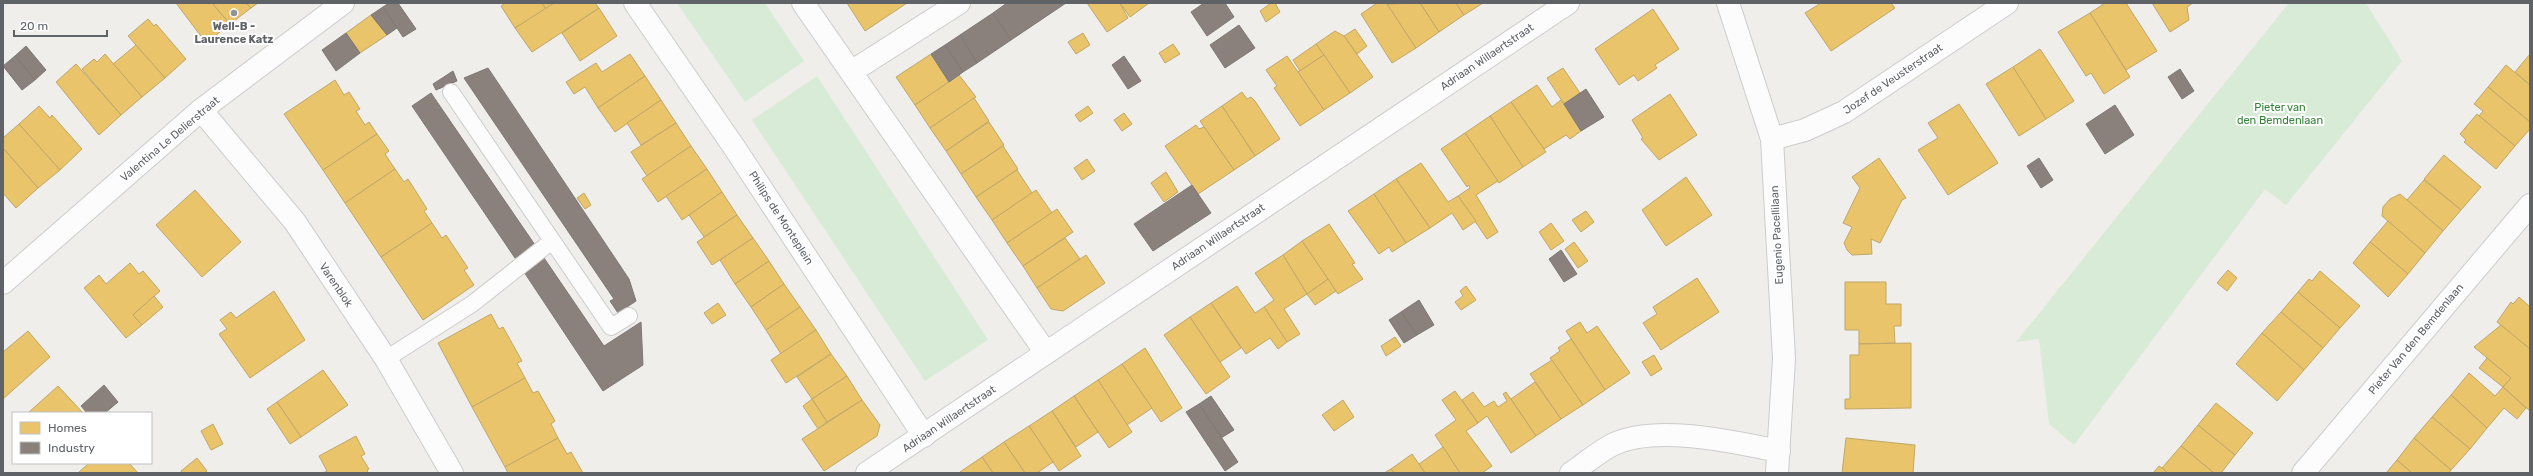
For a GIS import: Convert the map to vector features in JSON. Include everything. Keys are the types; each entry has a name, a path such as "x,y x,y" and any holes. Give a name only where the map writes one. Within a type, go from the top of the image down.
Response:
{"street":[{"name":"Valentina Le Delierstraat","path":"3,283 201,110 343,3"},
{"name":"Philips de Monteplein","path":"635,3 734,147 924,436"},
{"path":"803,3 1046,354"},
{"path":"851,72 959,3"},
{"name":"Adriaan Willaertstraat","path":"868,473 1568,3"},
{"name":"Eugenio Pacellilaan","path":"1728,3 1772,139 1784,359 1777,473"},
{"name":"Jozef de Veusterstraat","path":"1772,139 1805,130 1844,112 2007,3"},
{"name":"Varenblok","path":"201,110 295,222 386,359 452,473"},
{"name":"Pieter Van den Bemdenlaan","path":"2303,473 2530,205"},
{"path":"1571,473 1614,444 1647,434 1726,441 1779,451"}],"lane":[{"path":"451,92 612,327 628,316"},
{"path":"386,359 472,304 552,241"}],"green space":[{"path":"677,3 765,3 804,61 745,102"},
{"name":"Pieter van den Bemdenlaan","path":"2289,3 2366,3 2402,61 2286,205 2265,189 2074,445 2049,424 2039,339 2016,342"},
{"path":"817,76 988,340 925,381 752,120"}],"building: Homes":[{"path":"176,3 212,3 230,24 206,43"},
{"path":"212,3 246,3 251,8 230,24"},
{"path":"246,3 258,3 251,8"},
{"path":"505,3 542,3 546,9 515,28 501,6"},
{"path":"542,3 554,3 546,9"},
{"path":"554,3 595,3 599,8 532,52 515,28"},
{"path":"847,3 907,3 865,31"},
{"path":"1087,3 1120,3 1128,18 1107,32"},
{"path":"1120,3 1149,3 1130,17"},
{"path":"1271,3 1275,3 1280,12 1266,22 1260,11"},
{"path":"1377,3 1387,3 1416,48 1392,63 1361,14"},
{"path":"1420,3 1456,3 1464,15 1439,32"},
{"path":"1420,3 1439,32 1416,48 1387,4"},
{"path":"1456,3 1483,3 1464,15"},
{"path":"1821,3 1891,3 1895,8 1831,51 1805,13"},
{"path":"2105,3 2126,3 2157,51 2126,70 2090,13"},
{"path":"2152,3 2193,3 2187,7 2189,20 2170,32"},
{"path":"599,8 617,36 580,61 562,33"},
{"path":"1653,9 1679,49 1655,65 1657,68 1638,81 1634,75 1619,85 1595,49"},
{"path":"2090,13 2130,77 2104,94 2091,73 2086,76 2058,32"},
{"path":"371,15 387,35 360,53 346,33"},
{"path":"148,19 154,26 156,24 186,59 165,78 128,36"},
{"path":"1355,29 1367,46 1357,54 1344,36"},
{"path":"1335,31 1344,36 1373,77 1350,93 1316,44"},
{"path":"1083,33 1090,45 1076,54 1068,42"},
{"path":"1173,44 1180,54 1165,63 1159,53"},
{"path":"1316,44 1324,55 1300,71 1293,60"},
{"path":"136,45 165,78 142,97 113,64"},
{"path":"2040,49 2074,101 2046,119 2013,67"},
{"path":"105,54 142,97 121,115 82,69 94,59 97,62"},
{"path":"630,54 645,76 598,108 585,87 574,94 566,82 596,63 602,72"},
{"path":"931,54 949,82 915,105 896,77"},
{"path":"2530,54 2530,85 2515,72"},
{"path":"1324,55 1350,93 1324,110 1298,72"},
{"path":"1287,56 1324,110 1300,126 1274,88 1277,86 1266,70"},
{"path":"76,64 121,115 99,135 56,82"},
{"path":"2506,65 2530,85 2530,122 2488,87"},
{"path":"2013,67 2046,119 2019,136 1986,84"},
{"path":"1563,68 1580,93 1564,104 1547,78"},
{"path":"959,75 976,97 930,128 915,105"},
{"path":"645,76 661,100 615,132 598,108"},
{"path":"335,80 344,95 349,92 360,109 356,111 365,125 369,122 377,134 323,170 284,114"},
{"path":"1537,85 1552,107 1561,100 1581,131 1570,139 1566,135 1544,149 1511,102"},
{"path":"2488,87 2530,122 2530,129 2515,146 2479,116 2483,111 2474,104"},
{"path":"1242,92 1247,99 1251,97 1255,101 1280,139 1255,156 1222,106"},
{"path":"1670,94 1697,135 1659,160 1641,139 1643,138 1632,120"},
{"path":"974,98 989,121 946,151 930,128"},
{"path":"661,100 676,123 641,145 627,123"},
{"path":"1511,102 1546,152 1523,167 1490,116"},
{"path":"1959,104 1998,163 1948,195 1918,150 1938,138 1928,123"},
{"path":"39,106 50,118 52,115 82,149 60,170 19,124"},
{"path":"1088,106 1093,113 1080,122 1075,115"},
{"path":"1222,106 1255,156 1234,170 1200,121"},
{"path":"1124,113 1132,124 1122,131 1114,120"},
{"path":"2477,114 2515,146 2496,169 2464,142 2466,140 2460,134"},
{"path":"1490,116 1523,167 1499,183 1465,133"},
{"path":"989,122 1004,145 961,174 946,151"},
{"path":"676,123 691,146 647,176 631,152"},
{"path":"19,124 60,170 38,188 3,148 3,138"},
{"path":"1196,125 1199,129 1204,127 1234,170 1198,194 1165,146"},
{"path":"1465,133 1498,181 1476,195 1498,232 1487,239 1458,196 1470,188 1469,185 1467,187 1441,149"},
{"path":"377,134 389,151 385,154 395,169 345,203 323,170"},
{"path":"691,146 707,169 658,202 642,179"},
{"path":"1003,146 1018,169 976,197 961,174"},
{"path":"3,148 38,188 16,208 3,193"},
{"path":"2444,155 2481,187 2461,210 2424,179"},
{"path":"1879,158 1906,198 1902,200 1880,243 1871,239 1872,254 1852,255 1847,250 1844,243 1852,227 1843,223 1860,188 1852,177"},
{"path":"1087,159 1095,171 1082,180 1074,168"},
{"path":"1421,163 1448,202 1458,196 1476,221 1463,230 1452,213 1430,228 1396,179"},
{"path":"395,169 404,182 408,179 427,209 424,211 432,223 381,257 345,203"},
{"path":"707,169 722,192 682,220 666,196"},
{"path":"1017,170 1032,193 992,220 976,197"},
{"path":"1166,172 1178,192 1164,202 1151,183"},
{"path":"1686,177 1712,215 1666,246 1642,210"},
{"path":"1396,179 1430,228 1406,243 1374,194"},
{"path":"2424,180 2461,210 2443,231 2407,200"},
{"path":"195,190 241,242 202,277 156,225"},
{"path":"1036,190 1052,213 1007,243 992,220"},
{"path":"722,192 737,215 704,237 689,215"},
{"path":"584,193 591,205 585,209 577,198"},
{"path":"1374,194 1406,243 1392,252 1389,247 1379,254 1348,211"},
{"path":"2400,194 2443,231 2425,253 2382,216 2383,207 2390,199"},
{"path":"1057,209 1073,232 1023,266 1007,243"},
{"path":"1586,211 1594,222 1581,232 1572,220"},
{"path":"737,215 753,238 712,265 697,242"},
{"path":"2388,221 2425,253 2408,274 2370,242"},
{"path":"432,223 442,238 446,235 468,268 464,270 474,285 423,320 381,257"},
{"path":"1551,223 1564,241 1551,250 1539,232"},
{"path":"1329,224 1355,263 1352,264 1363,279 1338,294 1302,241"},
{"path":"753,238 769,261 735,284 720,260"},
{"path":"1065,238 1080,259 1037,288 1023,266"},
{"path":"1302,241 1328,279 1307,294 1283,255"},
{"path":"1574,242 1588,261 1578,268 1565,249"},
{"path":"2370,242 2408,274 2388,297 2353,263"},
{"path":"1086,255 1105,283 1063,311 1051,309 1037,288"},
{"path":"1283,255 1307,294 1284,309 1300,334 1287,342 1264,307 1274,300 1255,273"},
{"path":"769,261 784,284 751,307 735,284"},
{"path":"130,263 139,274 143,271 160,291 133,315 142,325 126,338 84,288 99,275 106,284"},
{"path":"2228,270 2237,278 2227,291 2217,283"},
{"path":"2320,271 2360,306 2340,328 2298,292 2309,279 2312,281"},
{"path":"1697,278 1719,312 1661,350 1643,323 1657,314 1653,307"},
{"path":"1328,279 1336,291 1315,305 1307,294"},
{"path":"1845,282 1886,282 1886,304 1901,304 1901,326 1894,326 1895,343 1859,344 1859,330 1845,330"},
{"path":"784,284 800,307 766,330 751,307"},
{"path":"1237,286 1255,313 1264,307 1287,342 1278,349 1270,338 1246,354 1211,303"},
{"path":"1466,286 1476,300 1461,310 1455,302 1463,296 1460,291"},
{"path":"274,291 305,340 250,378 219,334 227,329 220,320 231,312 236,318"},
{"path":"2298,292 2340,328 2323,348 2281,312"},
{"path":"154,296 163,307 142,325 133,315"},
{"path":"2519,297 2530,307 2530,349 2497,322 2511,302 2513,304"},
{"path":"718,303 726,315 712,324 704,313"},
{"path":"1211,303 1241,348 1220,362 1190,317"},
{"path":"800,307 816,330 781,354 766,330"},
{"path":"2281,312 2323,348 2304,370 2262,333"},
{"path":"491,314 499,329 503,327 522,361 517,363 525,378 472,407 438,343"},
{"path":"1190,317 1230,377 1206,394 1164,335"},
{"path":"1580,322 1587,333 1597,326 1630,373 1605,390 1566,331"},
{"path":"2501,325 2530,349 2530,411 2503,387 2511,378 2474,347"},
{"path":"816,330 831,354 786,383 771,360"},
{"path":"28,331 50,357 3,399 3,352"},
{"path":"2262,333 2304,370 2277,401 2236,364"},
{"path":"1395,337 1401,346 1386,356 1381,346"},
{"path":"1571,339 1605,390 1583,405 1550,358 1560,351 1558,348"},
{"path":"1911,343 1911,408 1845,409 1845,399 1850,399 1850,355 1859,355 1859,344"},
{"path":"1145,348 1182,408 1161,422 1122,364"},
{"path":"831,354 847,376 812,399 797,377"},
{"path":"1654,355 1662,369 1651,376 1642,362"},
{"path":"2487,358 2511,378 2503,387 2479,368"},
{"path":"1552,360 1583,405 1561,419 1530,374"},
{"path":"1122,364 1152,408 1127,425 1098,380"},
{"path":"323,370 348,405 301,437 277,402"},
{"path":"2469,373 2495,396 2503,387 2526,408 2517,419 2504,408 2487,428 2451,395"},
{"path":"847,376 862,400 827,422 812,399"},
{"path":"525,378 533,393 538,391 555,421 551,424 558,438 505,467 472,407"},
{"path":"1098,380 1132,432 1109,448 1074,396"},
{"path":"1535,382 1561,419 1536,436 1511,399"},
{"path":"58,386 82,412 29,412"},
{"path":"1455,391 1478,423 1466,431 1492,466 1482,473 1460,473 1435,435 1456,420 1442,400"},
{"path":"1473,392 1484,407 1494,401 1498,407 1507,401 1503,394 1506,392 1536,436 1511,453 1487,416 1478,423 1462,400"},
{"path":"2451,395 2487,428 2470,449 2432,417"},
{"path":"1074,396 1098,432 1076,447 1052,411"},
{"path":"812,399 827,422 818,429 803,406"},
{"path":"862,400 880,425 877,436 824,471 802,439"},
{"path":"1343,400 1354,417 1334,431 1322,415"},
{"path":"277,402 301,437 290,444 267,409"},
{"path":"2216,403 2253,433 2235,455 2198,425"},
{"path":"1052,411 1081,456 1059,471 1029,426"},
{"path":"2432,417 2470,449 2451,470 2414,438"},
{"path":"213,424 223,444 211,450 201,431"},
{"path":"2198,425 2235,455 2221,473 2214,473 2181,446"},
{"path":"1029,426 1053,462 1037,473 1025,473 1004,442"},
{"path":"356,436 365,454 361,456 369,469 367,470 368,473 323,473 327,471 319,456"},
{"path":"558,438 567,454 571,452 583,473 508,473 505,467"},
{"path":"1846,438 1915,445 1913,473 1842,473"},
{"path":"2414,438 2451,470 2449,473 2412,473 2397,460"},
{"path":"1004,442 1025,473 993,473 982,457"},
{"path":"2181,446 2214,473 2168,473 2162,468"},
{"path":"1443,447 1460,473 1425,473 1419,464"},
{"path":"1412,454 1425,473 1394,473 1391,469"},
{"path":"982,457 993,473 960,473 960,472"},
{"path":"197,458 207,471 204,473 182,473 181,471"},
{"path":"2397,460 2412,473 2386,473"},
{"path":"88,464 130,464 138,473 78,473"},
{"path":"2159,466 2162,468 2168,473 2153,473"},
{"path":"1391,469 1394,473 1384,473"}],"building: Industry":[{"path":"389,3 398,3 416,29 403,37 383,7"},
{"path":"1007,3 1066,3 1011,40 993,13"},
{"path":"1204,3 1225,3 1234,17 1207,36 1191,12"},
{"path":"383,7 397,28 387,35 371,15"},
{"path":"993,13 1011,40 977,63 960,35"},
{"path":"1239,25 1255,48 1225,68 1210,45"},
{"path":"346,33 360,53 336,71 322,50"},
{"path":"960,35 977,63 963,72 945,45"},
{"path":"945,45 963,72 949,82 931,54"},
{"path":"26,46 46,70 35,80 15,56"},
{"path":"15,56 35,80 22,90 3,66"},
{"path":"1124,56 1141,81 1128,89 1112,65"},
{"path":"488,68 629,279 636,301 618,313 610,301 614,299 464,78"},
{"path":"2180,69 2194,91 2182,99 2168,77"},
{"path":"453,71 457,81 436,90 433,84"},
{"path":"1586,89 1604,117 1581,131 1564,104"},
{"path":"431,93 535,245 515,258 412,106"},
{"path":"2115,105 2134,135 2105,154 2086,124"},
{"path":"2039,158 2053,180 2041,188 2027,166"},
{"path":"1192,185 1211,213 1153,251 1134,224"},
{"path":"1561,250 1577,274 1564,282 1549,259"},
{"path":"544,258 604,346 641,322 643,365 603,391 524,272"},
{"path":"1419,300 1434,325 1417,335 1401,312"},
{"path":"1401,312 1417,335 1404,343 1389,320"},
{"path":"104,385 118,402 106,412 86,412 81,406"},
{"path":"1211,396 1234,430 1221,438 1199,404"},
{"path":"1199,404 1238,462 1225,471 1186,412"}],"place":[{"name":"Well-B - Laurence Katz","path":"234,13"}]}
